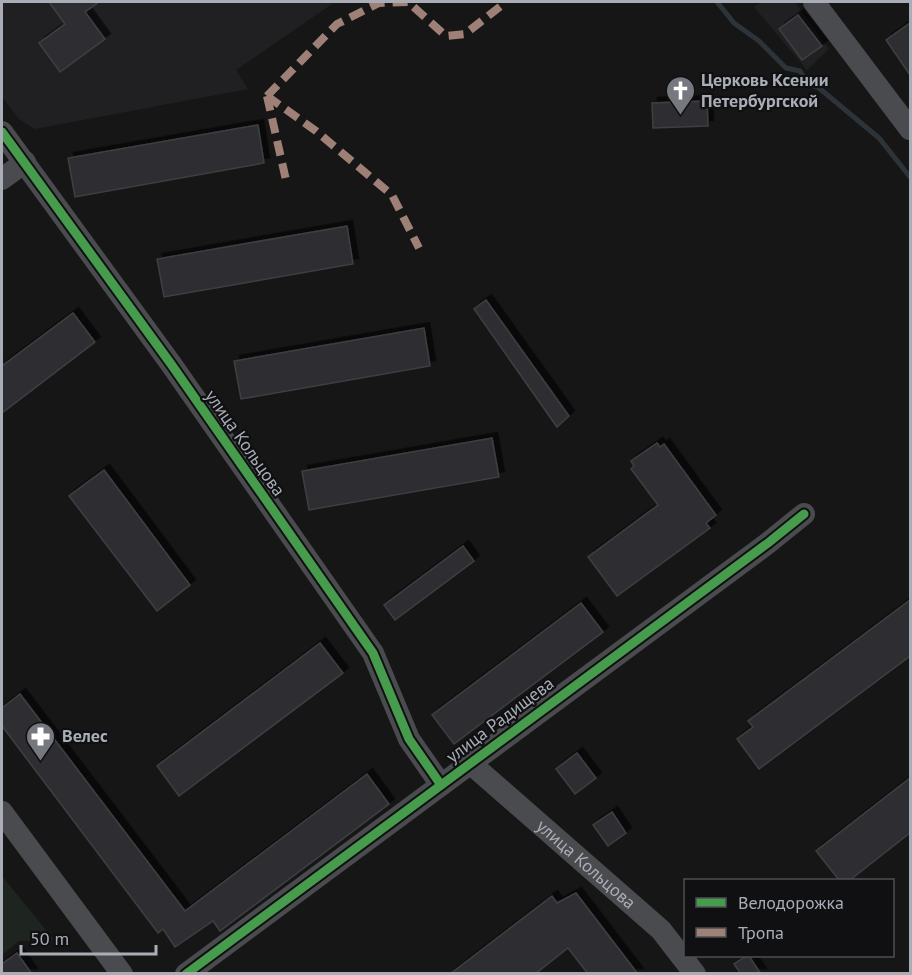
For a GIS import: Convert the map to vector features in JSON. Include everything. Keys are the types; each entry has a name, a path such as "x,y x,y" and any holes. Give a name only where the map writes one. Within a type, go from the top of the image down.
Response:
{"street":[{"path":"814,2 910,129"},
{"name":"улица Кольцова","path":"2,132 171,364 373,654 409,739 441,785"},
{"path":"2,179 24,162"},
{"name":"улица Радищева","path":"186,974 804,514"},
{"name":"улица Кольцова","path":"470,763 661,930 695,974"},
{"path":"2,812 122,974"}],"shaded area":[{"path":"2,2 335,2 236,70 248,89 35,129 19,119 2,97"},
{"path":"761,2 795,2 829,49 807,70 754,7"},
{"path":"2,876 54,940 19,941 2,955"}],"building":[{"path":"49,2 99,2 85,12 105,39 60,72 39,43 65,24"},
{"path":"798,15 822,46 802,60 779,29"},
{"path":"910,23 910,75 886,40"},
{"name":"Церковь Ксении Петербургской","path":"707,101 708,126 653,128 652,103"},
{"path":"258,125 264,163 75,197 68,158"},
{"path":"347,226 353,264 164,297 157,259"},
{"path":"486,300 569,416 557,427 474,309"},
{"path":"73,313 95,342 2,413 2,366"},
{"path":"424,328 430,366 241,399 234,361"},
{"path":"492,438 499,477 309,510 302,471"},
{"path":"657,443 660,447 664,444 716,515 706,523 710,528 617,596 588,557 658,505 631,469 634,466 631,461"},
{"path":"104,470 190,585 157,611 69,496"},
{"path":"463,546 474,561 395,620 384,605"},
{"path":"910,600 910,656 759,769 737,739 753,727 748,721"},
{"path":"581,603 603,632 454,744 432,715"},
{"path":"320,643 343,673 179,796 157,766"},
{"path":"20,694 185,911 367,774 389,804 220,931 213,921 175,947 163,929 158,933 2,726 2,708"},
{"path":"577,753 596,778 575,794 556,769"},
{"path":"910,778 910,833 851,879 838,879 816,851"},
{"path":"612,812 626,833 608,846 593,825"},
{"path":"576,893 638,974 588,974 568,948 535,974 450,974 552,896 557,903"},
{"path":"17,953 32,974 2,974 2,964"},
{"path":"744,957 750,957 761,974 741,974 734,964"}],"waterway":[{"path":"717,2 734,23 759,41 786,68 800,71 808,84 819,88 879,138 910,177"}],"marked path":[{"path":"267,96 337,24 379,3 408,2 446,36 465,34 506,2"},
{"path":"267,96 316,131 392,195 419,248"},
{"path":"267,96 286,180"}],"cycle path":[{"path":"2,132 171,364 373,653 409,739 441,785"},
{"path":"186,974 804,514"}],"place":[{"name":"Церковь Ксении Петербургской","path":"680,116"},
{"name":"Велес","path":"41,762"}]}
